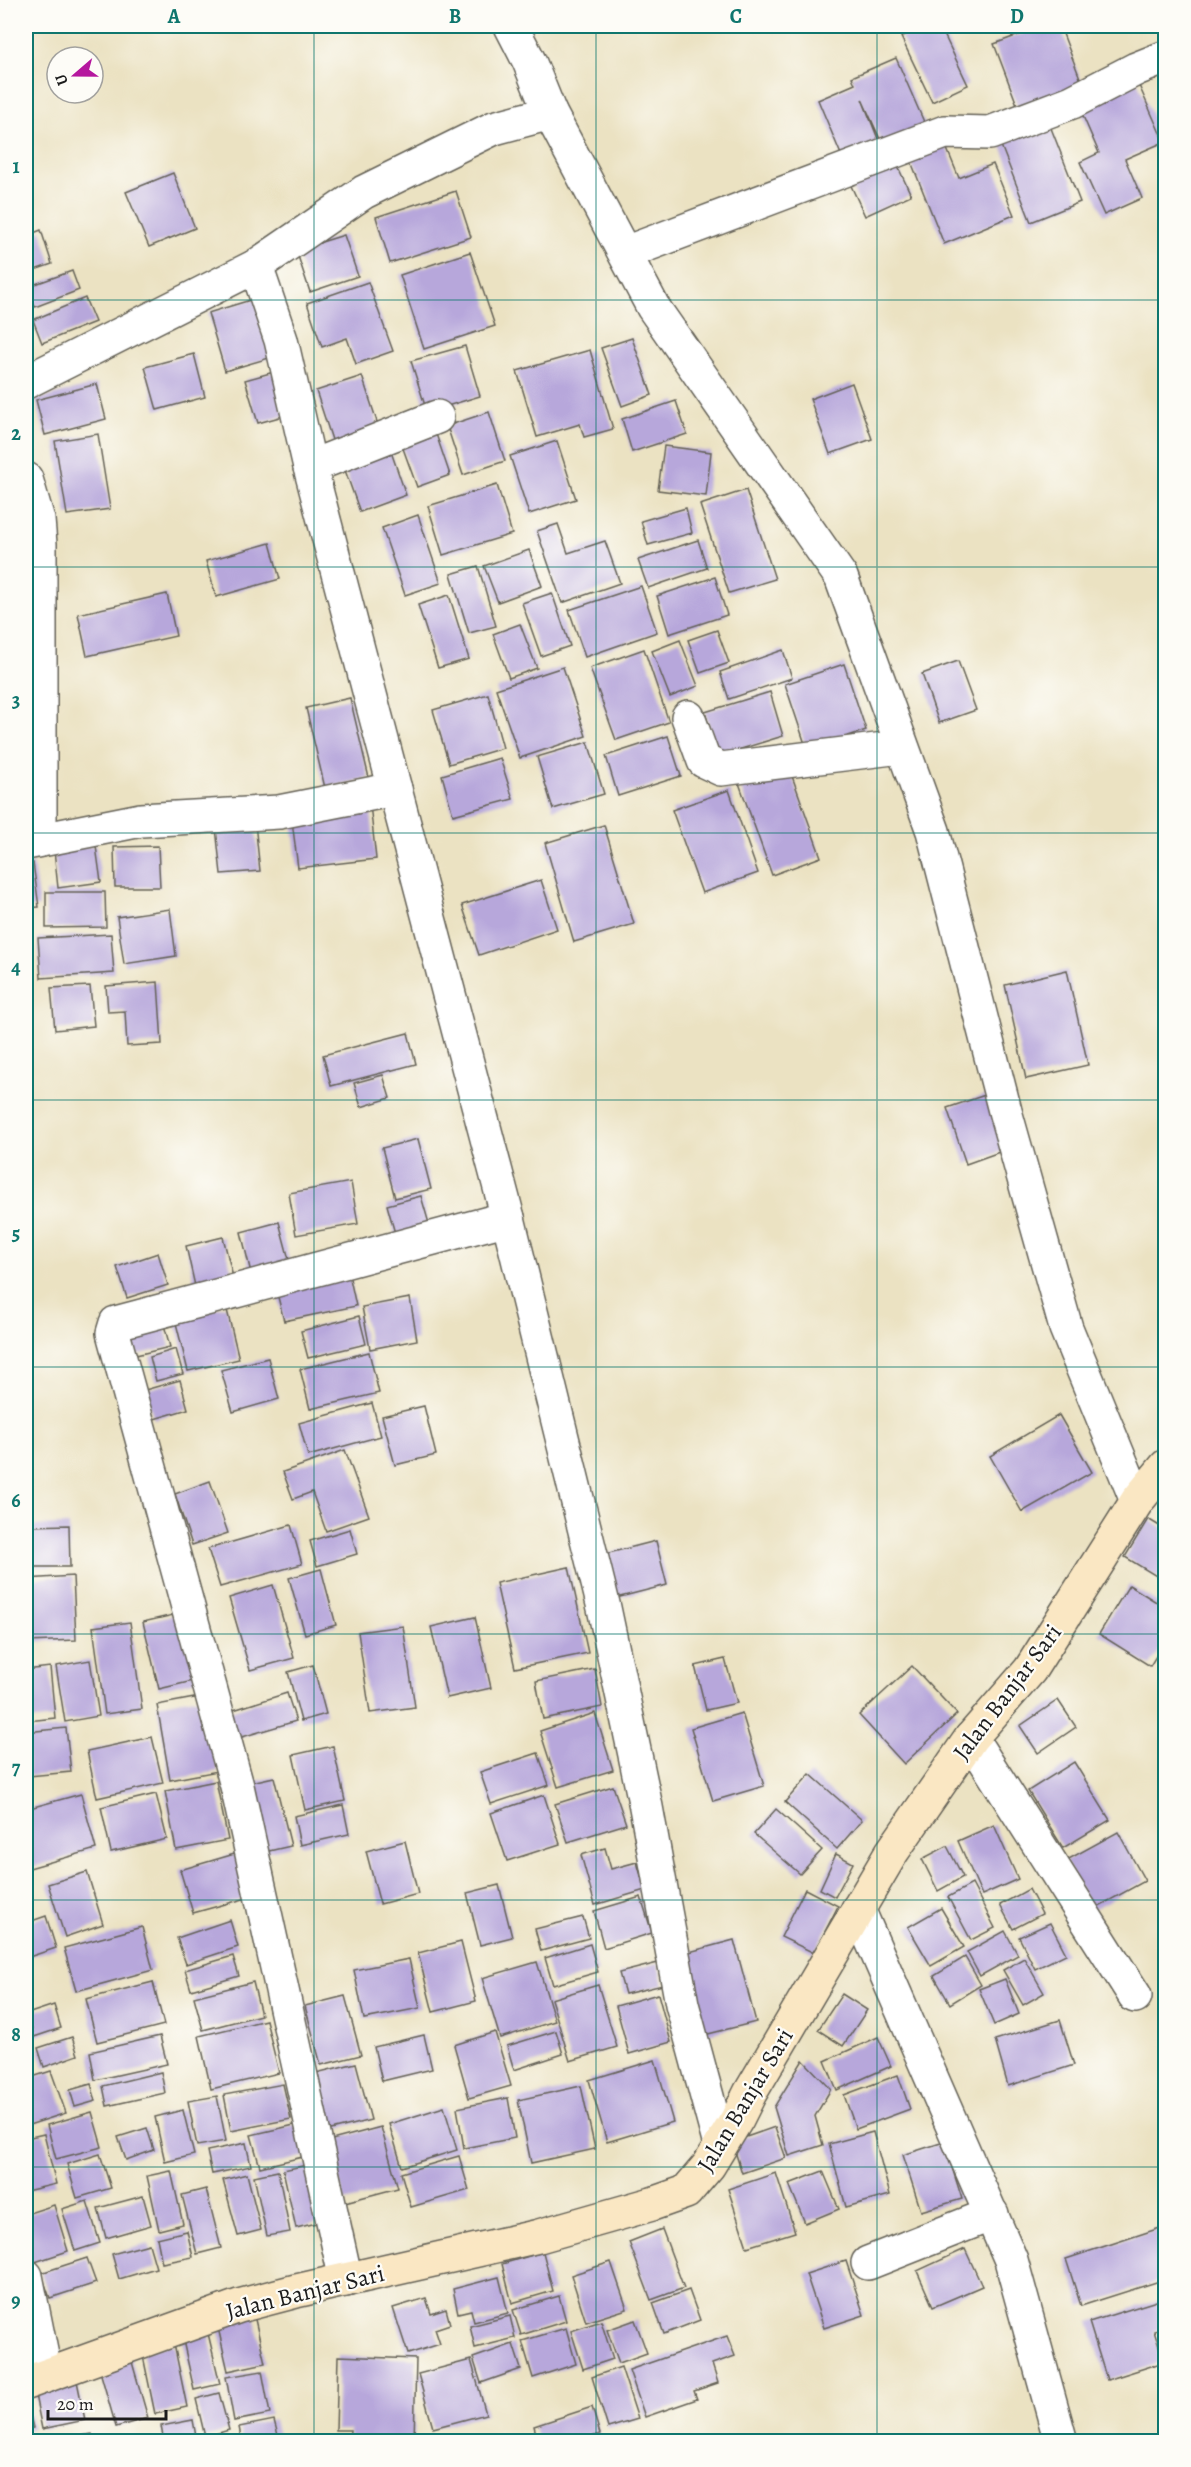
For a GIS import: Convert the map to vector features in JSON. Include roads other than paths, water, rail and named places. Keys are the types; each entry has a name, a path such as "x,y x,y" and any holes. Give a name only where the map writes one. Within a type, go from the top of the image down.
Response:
{"street":[{"path":"511,26 529,61 550,113 653,307 841,577 933,831 1005,1111 1066,1328 1137,1500"},
{"path":"625,253 945,132 990,133 1072,102 1136,69 1166,57"},
{"path":"26,382 256,266 364,192 494,128 550,113"},
{"path":"256,266 281,340 291,394 508,1218 604,1608 646,1807 682,2004 720,2145"},
{"path":"310,467 437,417"},
{"path":"26,479 38,520 40,544 33,841 141,820 279,812 395,789"},
{"path":"688,717 704,761 721,769 901,747"},
{"path":"346,2280 237,1786 116,1344 114,1327 116,1323 508,1218"},
{"name":"Jalan Banjar Sari","path":"36,2379 239,2306 539,2236 686,2192 709,2164 892,1852 970,1738 1030,1670 1137,1500 1166,1466"},
{"path":"970,1738 1135,1996"},
{"path":"858,1909 1011,2260 1061,2442"},
{"path":"868,2263 992,2214"},
{"path":"26,2276 36,2379"}]}
